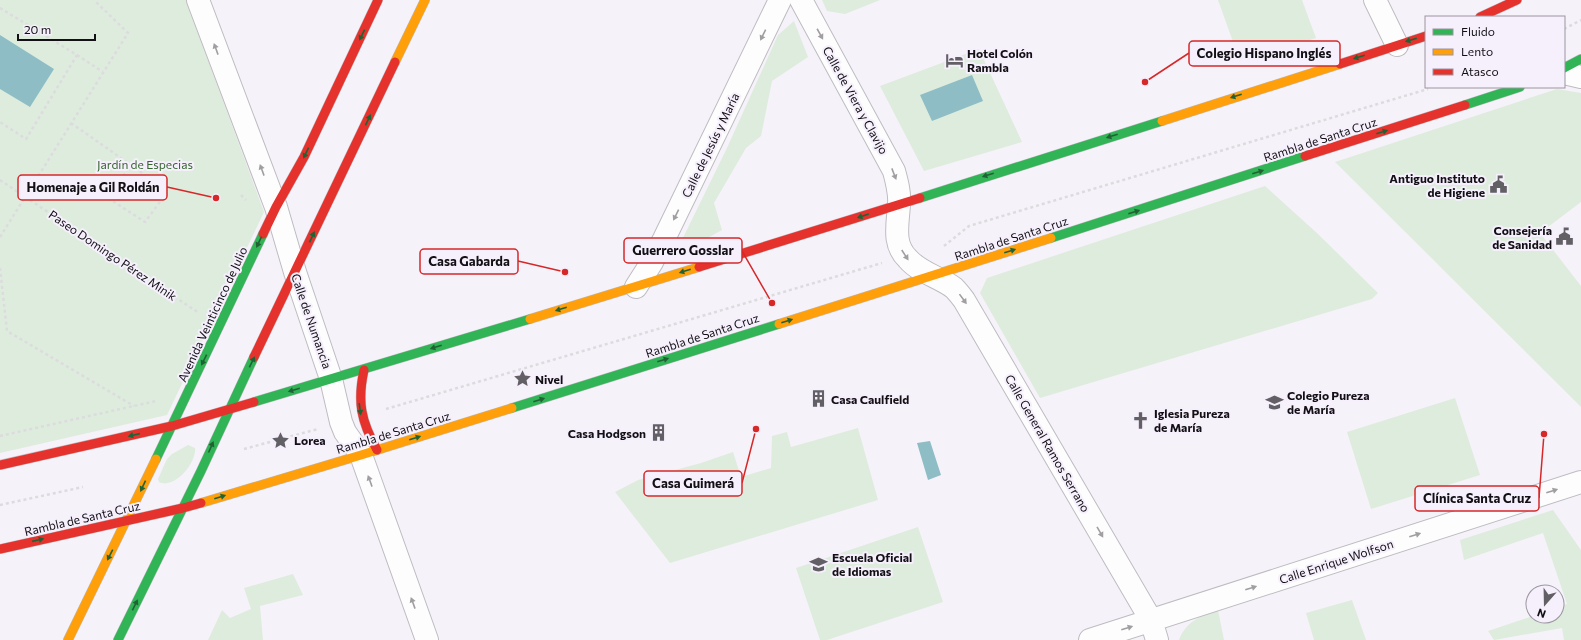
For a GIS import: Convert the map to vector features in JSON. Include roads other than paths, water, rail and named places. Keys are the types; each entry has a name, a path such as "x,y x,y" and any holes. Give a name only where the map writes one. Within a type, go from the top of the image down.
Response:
{"main road":[{"name":"Avenida Veinticinco de Julio","path":"68,640 127,520 276,207 304,157 378,0"},
{"path":"118,640 183,508 425,0"},
{"path":"1482,16 1518,0"},
{"path":"0,465 172,426 331,380 849,221 1425,36"},
{"path":"1565,67 1581,58"},
{"name":"Rambla de Santa Cruz","path":"0,549 183,508 369,452 933,276 1517,88"},
{"path":"351,419 359,398 364,370"}],"street":[{"name":"Calle de Numancia","path":"198,0 276,207 295,272 331,380 351,419 345,432 369,452 426,640"},
{"name":"Calle de Jesús y María","path":"636,287 652,262 664,239 780,0"},
{"name":"Calle de Viera y Clavijo","path":"801,0 894,171 900,204 896,229 899,245 905,256"},
{"path":"1375,0 1396,45"},
{"path":"1565,74 1581,77"},
{"name":"Calle General Ramos Serrano","path":"905,256 918,267 955,289 964,300 1154,630"},
{"name":"Calle Enrique Wolfson","path":"1090,640 1154,630 1581,482"}],"water":[{"path":"0,35 54,69 30,107 0,89"},
{"path":"972,75 983,101 932,121 920,95"},
{"path":"930,441 941,475 928,480 917,443"}],"place":[{"name":"Hotel Colón Rambla","path":"954,60"},
{"name":"Colegio Hispano Inglés","path":"1145,82"},
{"name":"Antiguo Instituto de Higiene","path":"1498,185"},
{"name":"Homenaje a Gil Roldán","path":"216,198"},
{"name":"Consejería de Sanidad","path":"1565,237"},
{"name":"Casa Gabarda","path":"565,272"},
{"name":"Guerrero Gosslar","path":"772,303"},
{"name":"Nivel","path":"522,379"},
{"name":"Casa Caulfield","path":"818,399"},
{"name":"Colegio Pureza de María","path":"1274,402"},
{"name":"Iglesia Pureza de María","path":"1141,420"},
{"name":"Casa Guimerá","path":"756,429"},
{"name":"Casa Hodgson","path":"659,433"},
{"name":"Clínica Santa Cruz","path":"1544,434"},
{"name":"Lorea","path":"281,440"},
{"name":"Escuela Oficial de Idiomas","path":"819,564"}],"park label":[{"name":"Jardín de Especias","path":"145,164"}]}
